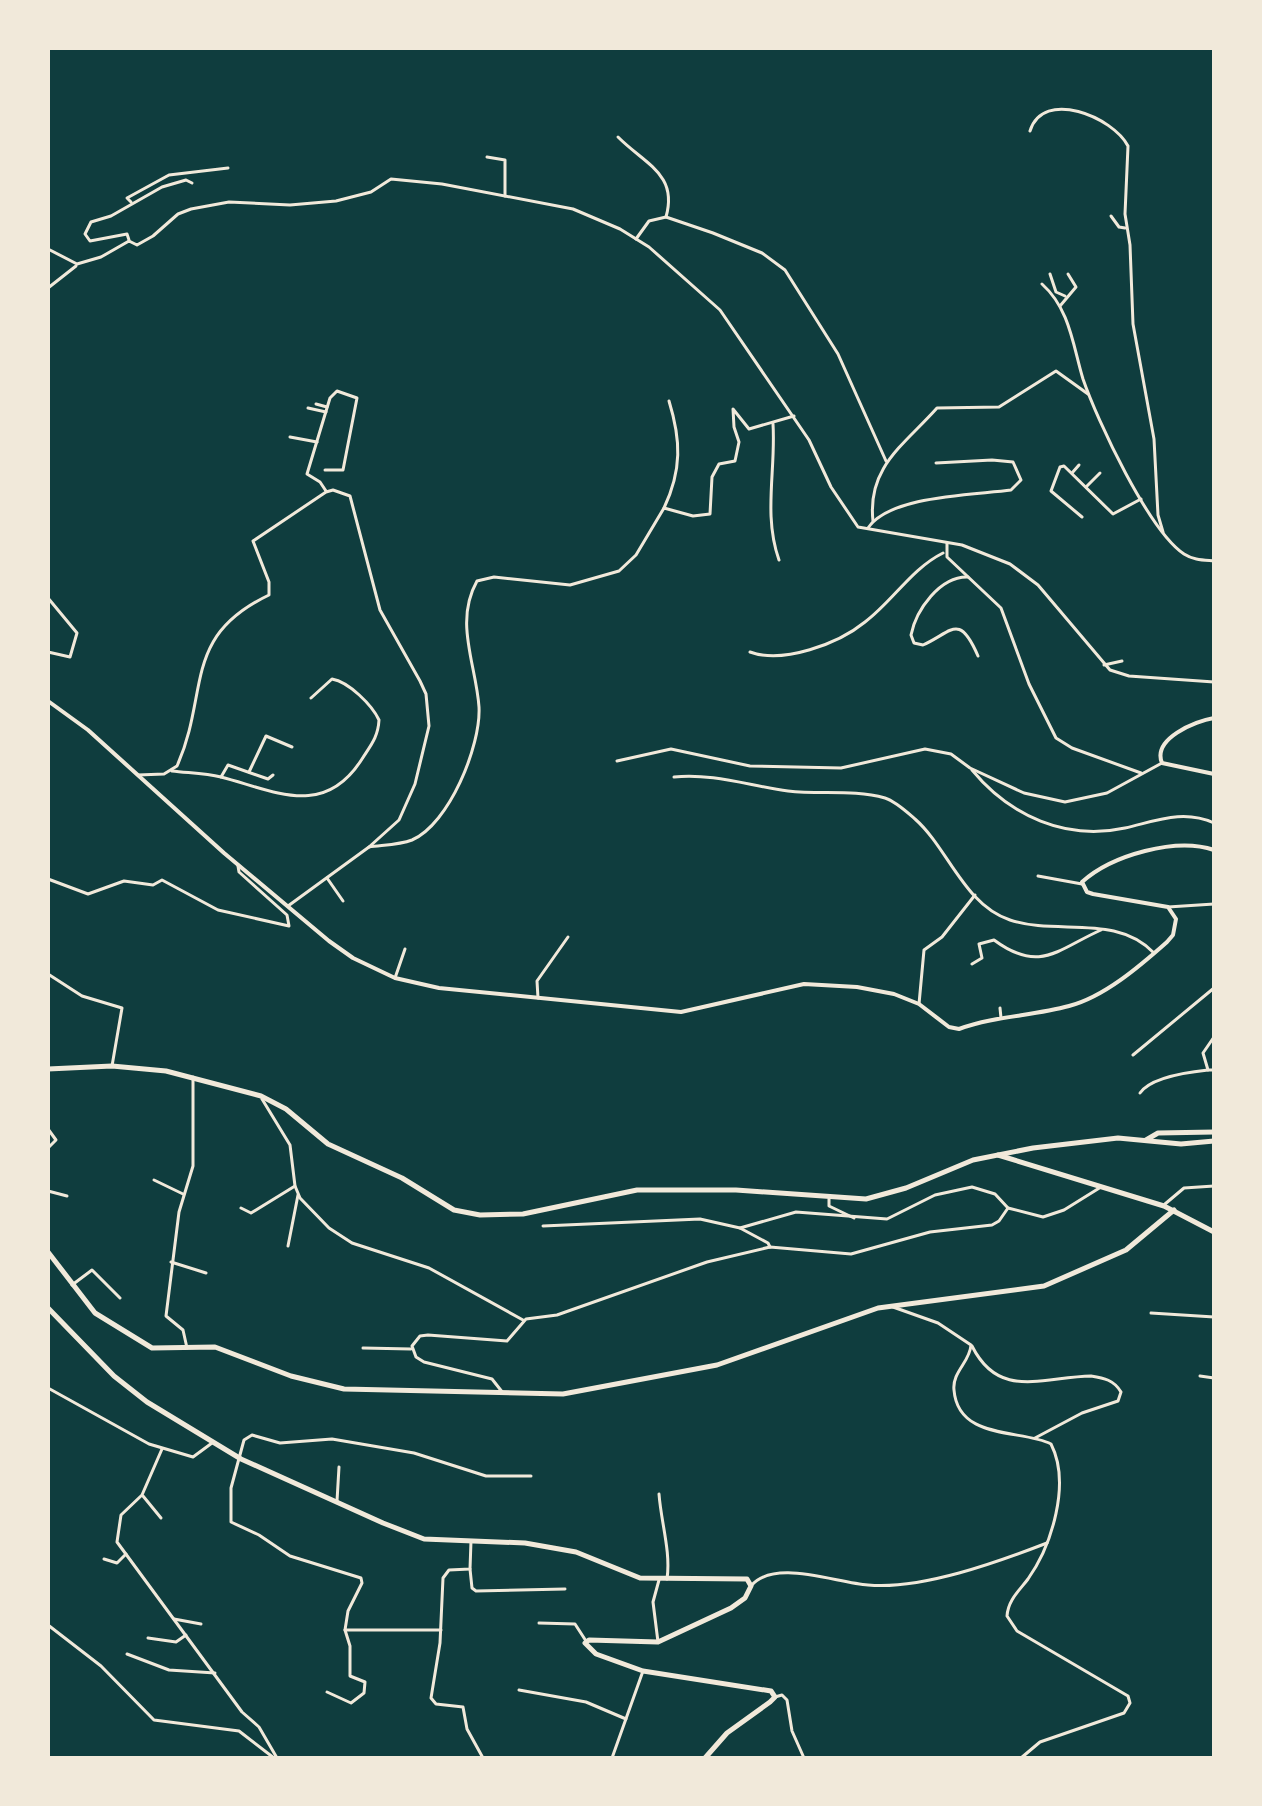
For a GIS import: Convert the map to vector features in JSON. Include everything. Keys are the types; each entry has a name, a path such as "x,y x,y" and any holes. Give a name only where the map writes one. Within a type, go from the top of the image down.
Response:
{"main road":[{"path":"48,1069 112,1066 193,1076 261,1096 286,1109 319,1139 402,1178 454,1210 470,1215 523,1214 637,1190 736,1190 829,1199 886,1195 956,1166 997,1155 1081,1141 1146,1140 1184,1144 1214,1141"},
{"path":"1146,1140 1158,1133 1214,1132"},
{"path":"1184,1133 1184,1144"},
{"path":"997,1155 1164,1206 1214,1232"},
{"path":"48,1252 95,1313 137,1342 161,1350 228,1350 280,1372 344,1389 563,1394 674,1375 752,1354 858,1314 1044,1286 1113,1258 1174,1210"},
{"path":"48,1308 139,1397 212,1443 241,1459 424,1539 552,1547 598,1559 622,1574 660,1579 742,1577 751,1586 738,1604 658,1642 586,1641 587,1648 596,1654 643,1671 710,1684 761,1687 775,1697 727,1733 705,1758"}],"street":[{"path":"1030,131 1036,117 1042,114 1074,111 1110,127 1128,146 1125,214 1130,245 1133,324 1154,439 1158,515 1163,532"},
{"path":"618,137 667,183 671,195 666,217"},
{"path":"487,157 505,160 505,196"},
{"path":"131,202 127,198 160,178 228,168"},
{"path":"192,183 186,180 162,187 111,216 91,222 85,234 90,241 127,234 129,241 137,245 153,236 178,214 191,209 229,202 290,205 336,201 371,192 391,179 573,209 636,239 660,255 720,310 794,416 852,522 994,556 1038,585 1104,665 1129,676 1214,682"},
{"path":"1111,216 1119,227 1125,228"},
{"path":"636,239 649,221 666,217 751,248 785,270 838,354 886,461"},
{"path":"48,288 77,264 101,257 129,241"},
{"path":"48,249 77,264"},
{"path":"1050,274 1056,292 1065,296"},
{"path":"1060,306 1065,296 1076,287 1068,274"},
{"path":"1042,284 1060,306 1090,395 1141,499 1163,532 1186,555 1214,561"},
{"path":"873,521 872,491 886,461 941,406 953,409 999,407 1056,371 1090,395"},
{"path":"325,470 343,470 357,398 337,391 327,409 307,474 320,482 326,492"},
{"path":"369,847 412,840 427,830 446,807 466,765 476,739 479,718 465,625 468,600 477,581 494,577 570,585 619,571 636,555 675,486 680,456 669,401"},
{"path":"316,404 327,409"},
{"path":"308,408 327,409"},
{"path":"664,508 693,516 710,514 714,470 719,464 735,461 738,454 733,409 749,429 794,416"},
{"path":"773,424 775,455 769,523 779,560"},
{"path":"290,437 317,442"},
{"path":"868,528 873,521 911,504 1011,490 1021,480 1017,465 1006,461 936,463"},
{"path":"1072,473 1079,465"},
{"path":"1082,517 1051,491 1060,467 1072,473 1113,514 1141,499"},
{"path":"1086,487 1100,473"},
{"path":"172,771 181,756 204,661 216,633 238,611 269,595 269,582 253,541 326,492 340,492 353,502 380,610 416,671 430,715 415,784 402,814 369,847 288,906"},
{"path":"750,652 773,657 803,651 854,630 918,570 945,553 947,543"},
{"path":"945,553 1001,608 1029,684 1056,738 1072,748 1141,773"},
{"path":"968,577 954,579 933,595 923,607 911,635 914,643 923,645 947,628 954,628 968,638 978,656"},
{"path":"48,598 77,633 70,657 48,652"},
{"path":"1104,665 1122,661"},
{"path":"138,775 172,771 221,777 269,793 305,798 322,793 352,774 377,736 377,716 338,680 332,679 311,698"},
{"path":"48,701 88,730 237,864 345,953 395,978 439,988 681,1012 804,984 878,989 919,1004 953,1029 1089,1000 1167,942 1176,927 1168,907"},
{"path":"1162,763 1159,755 1161,746 1196,723 1214,718"},
{"path":"249,772 266,736 292,747"},
{"path":"617,761 671,749 750,766 841,768 925,749 951,754 1010,803 1055,829 1098,832 1190,815 1214,823"},
{"path":"249,753 256,756"},
{"path":"970,768 1024,793 1065,802 1107,793 1162,763 1214,774"},
{"path":"221,777 228,765 268,779 273,775"},
{"path":"674,777 700,776 789,791 856,793 891,800 914,818 975,895 1008,919 1036,927 1104,929 1134,936 1154,953"},
{"path":"1082,884 1117,862 1163,847 1190,844 1214,850"},
{"path":"48,879 88,894 124,881 153,885 162,880 218,910 289,926 291,922 287,915 239,872 237,864"},
{"path":"1038,876 1082,884 1093,894 1168,907 1214,904"},
{"path":"326,877 343,901"},
{"path":"919,1004 924,950 946,932 975,895"},
{"path":"972,964 982,958 979,944 994,940 1020,955 1048,957 1104,929"},
{"path":"538,998 537,981 568,937"},
{"path":"395,978 405,949"},
{"path":"48,974 82,996 122,1008 112,1066"},
{"path":"1133,1055 1214,988"},
{"path":"1000,1008 1001,1018"},
{"path":"1208,1070 1203,1053 1214,1037"},
{"path":"1140,1093 1145,1086 1155,1082 1214,1070"},
{"path":"187,1348 183,1330 166,1316 171,1262 194,1156 193,1076"},
{"path":"261,1096 290,1145 295,1186 313,1213 344,1239 429,1268 523,1320 557,1315 702,1264 770,1247 859,1253 930,1232 992,1225 1008,1208"},
{"path":"48,1129 56,1140 48,1148"},
{"path":"154,1180 185,1195"},
{"path":"241,1208 251,1213 258,1211 295,1186"},
{"path":"740,1228 796,1212 891,1218 935,1195 963,1187 984,1189 995,1194 1008,1208 1043,1217 1053,1215 1102,1186"},
{"path":"1164,1206 1184,1188 1214,1186"},
{"path":"48,1191 67,1196"},
{"path":"288,1246 299,1194"},
{"path":"829,1199 829,1206 854,1218"},
{"path":"543,1226 700,1219 740,1228 767,1242 770,1247"},
{"path":"171,1262 206,1273"},
{"path":"72,1285 92,1270 120,1298"},
{"path":"892,1307 938,1323 971,1345 984,1367 1008,1382 1103,1377 1121,1392 1118,1401 1082,1413 1032,1440"},
{"path":"1151,1313 1214,1317"},
{"path":"412,1349 416,1340 428,1335 507,1341 523,1320"},
{"path":"971,1345 970,1355 954,1386 959,1406 995,1433 1051,1444 1056,1459 1058,1505 1047,1543 1029,1578 1011,1600 1007,1616 1010,1623 1017,1631 1106,1681 1128,1696 1130,1703 1124,1713 1040,1742 1021,1758"},
{"path":"363,1348 412,1349 424,1362 492,1379 503,1393"},
{"path":"1200,1376 1214,1378"},
{"path":"48,1388 162,1449 193,1457 212,1443"},
{"path":"327,1692 351,1703 364,1693 365,1682 350,1676 350,1646 345,1630 345,1620 362,1583 361,1578 290,1556 229,1519 231,1488 249,1435 280,1443 332,1439 414,1453 486,1476 531,1476"},
{"path":"162,1449 142,1495 117,1522 117,1542 242,1712 259,1727 275,1758"},
{"path":"337,1501 339,1467"},
{"path":"659,1494 660,1519 669,1563 667,1579"},
{"path":"142,1495 161,1518"},
{"path":"471,1541 470,1569 472,1588 476,1591 565,1589"},
{"path":"751,1586 760,1578 780,1571 871,1586 901,1584 954,1572 1047,1543"},
{"path":"104,1559 117,1563 126,1554"},
{"path":"470,1569 449,1570 443,1578 441,1630 432,1701 463,1707 467,1729 483,1758"},
{"path":"658,1642 653,1602 660,1579"},
{"path":"174,1619 201,1624"},
{"path":"539,1623 575,1624 586,1641"},
{"path":"48,1625 101,1666 154,1720 239,1731 275,1758"},
{"path":"345,1630 441,1630"},
{"path":"148,1638 176,1642 186,1635"},
{"path":"127,1654 169,1670 215,1673"},
{"path":"612,1758 643,1671"},
{"path":"519,1690 586,1702 626,1719"},
{"path":"775,1697 782,1695 787,1700 792,1731 804,1758"}]}
